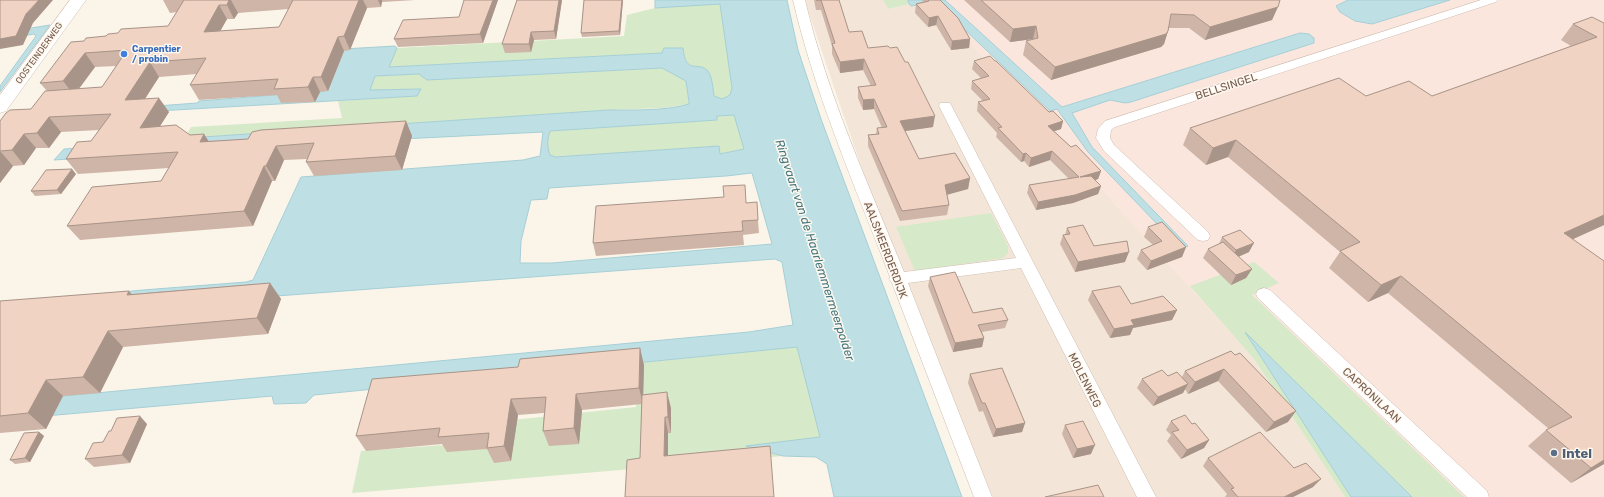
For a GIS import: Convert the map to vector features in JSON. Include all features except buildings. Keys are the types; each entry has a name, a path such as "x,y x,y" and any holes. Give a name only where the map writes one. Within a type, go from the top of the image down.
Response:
{"street":[{"name":"OOSTEINDERWEG","path":"0,106 78,0"},
{"name":"AALSMEERDERDIJK","path":"799,0 809,43 822,82 982,497"},
{"name":"BELLSINGEL","path":"1203,236 1109,148 1103,138 1105,129 1110,124 1492,0"},
{"name":"MOLENWEG","path":"945,106 1147,497"},
{"path":"897,279 1025,262"},
{"name":"CAPRONILAAN","path":"1264,294 1480,497"}],"shaded area":[{"path":"806,0 883,0 888,9 909,4 945,0 1254,359 1345,497 993,497 925,350 839,102 807,7"},
{"path":"937,0 1604,0 1604,497 1378,497 969,42"}],"green space":[{"path":"883,0 908,0 909,4 888,9"},
{"path":"720,3 732,88 730,95 722,99 714,96 708,71 704,68 690,65 687,62 683,48 664,48 662,53 389,67 397,48 624,36 627,15 655,8"},
{"path":"662,68 686,81 689,104 664,108 609,110 203,137 183,142 191,127 342,118 338,101 417,96 421,89 369,90 375,76 419,74 427,80"},
{"path":"735,115 744,149 720,154 718,146 555,157 550,156 548,149 549,131 717,120 717,116"},
{"path":"991,213 1008,246 1008,253 1003,258 915,271 896,227"},
{"path":"1254,262 1279,283 1252,295 1464,497 1345,497 1254,359 1190,286"},
{"path":"797,347 820,437 748,447 783,456 352,493 361,451 487,442 512,420 636,407 640,363"}],"water":[{"name":"Ringvaart van de Haarlemmermeerpolder","path":"655,0 787,0 798,50 821,119 962,497 834,497 827,464 816,457 783,456 746,446 820,437 797,347 314,395 306,403 274,404 272,396 0,420 0,402 749,332 793,325 782,262 775,259 101,309 0,304 143,290 246,282 253,280 301,177 523,160 540,156 543,132 260,146 54,160 64,149 144,144 203,137 609,110 660,109 689,104 689,102 686,81 662,68 427,80 419,74 375,76 370,90 421,89 417,96 88,115 103,110 325,91 343,49 395,46 397,48 389,67 662,53 664,48 683,48 684,57 689,65 704,68 708,71 714,96 722,99 730,95 732,88 720,4 655,8","holes":["734,115 744,149 720,154 719,146 555,157 550,155 548,149 550,131 717,120 717,116","752,173 772,244 552,263 520,263 521,241 531,200 547,199 549,188"]},
{"path":"908,0 945,0 1062,107 1300,33 1309,34 1314,38 1314,43 1131,102 1125,103 1110,100 1072,113 1092,147 1188,246 1181,249 1088,152 1057,109 1050,111 936,2 911,6"},
{"path":"1348,0 1450,0 1372,24 1355,21 1340,12 1336,6"},
{"path":"50,25 0,92 0,86 36,36 34,34 0,40 0,33"},
{"path":"1245,332 1412,497 1351,497"}],"place":[{"name":"Carpentier / probin","path":"124,54"},
{"name":"Intel","path":"1554,453"}]}
